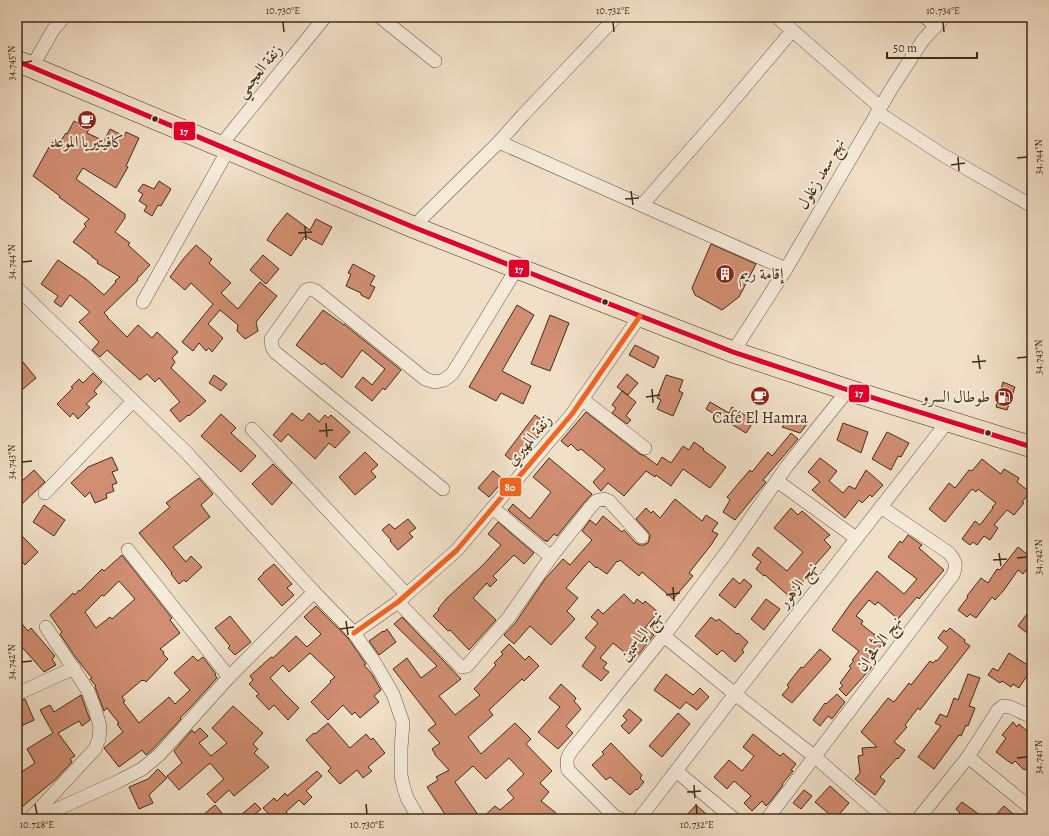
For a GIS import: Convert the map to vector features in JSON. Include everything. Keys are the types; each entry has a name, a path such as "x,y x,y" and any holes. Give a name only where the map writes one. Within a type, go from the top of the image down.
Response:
{"main road":[{"path":"25,64 413,227 733,352 1032,448"}],"street":[{"path":"25,64 64,17"},
{"path":"380,17 435,61"},
{"path":"413,227 499,142 616,17"},
{"path":"777,17 879,110 943,155 1032,206"},
{"path":"925,17 940,22"},
{"name":"زنقة العجمي","path":"143,302 224,148 318,19"},
{"name":"نهج سعد زغلول","path":"733,352 786,269 879,110 923,40 940,22"},
{"path":"642,205 792,31"},
{"path":"499,142 577,178 786,269"},
{"path":"443,488 275,352 271,339 306,290 310,289 316,291 426,379 435,382 444,380 452,374 517,268"},
{"path":"17,288 186,453 314,592 354,633 375,663 393,694 403,723 401,762 403,785 407,798 419,819"},
{"name":"زنقة المهيري","path":"354,633 402,598 457,550 572,414 640,316"},
{"name":"نهج الياسمين","path":"620,819 615,817 568,770 566,763 568,756 664,636 729,549 792,460 848,390"},
{"path":"582,399 646,448"},
{"path":"45,493 133,401"},
{"name":"نهج الزهور","path":"676,771 948,421"},
{"path":"252,429 461,667 467,666 508,617 551,557 596,501 604,499 609,501 642,537"},
{"path":"777,481 856,538"},
{"name":"نهج الأقحوان","path":"768,819 953,575 956,567 955,560 949,553 881,507"},
{"path":"493,508 551,557"},
{"path":"128,550 229,677"},
{"path":"36,819 142,769 158,755 229,677 314,592"},
{"path":"30,819 95,749 99,739 100,726 88,691 46,627"},
{"path":"664,636 815,757 886,819"},
{"path":"17,694 74,668"},
{"path":"918,819 968,757 998,710 1003,706 1010,707 1032,717"},
{"path":"968,757 1032,809"},
{"path":"638,819 644,814 676,771 734,819"}],"building":[{"path":"74,121 89,129 87,133 104,141 110,129 124,136 126,132 139,138 126,166 128,167 116,188 83,168 76,179 125,214 125,218 115,232 130,243 128,245 150,265 137,279 138,280 104,313 127,337 138,325 152,338 157,332 178,352 172,358 175,362 171,368 206,401 180,422 170,410 180,402 159,378 155,382 147,374 140,380 107,350 100,357 92,350 99,342 79,322 90,312 70,295 61,307 54,302 58,296 41,284 58,260 86,279 104,295 120,277 97,263 98,261 73,242 86,226 84,224 89,219 33,176 52,142 58,145 66,133 67,134"},
{"path":"159,181 171,189 161,206 158,205 152,216 144,211 147,206 139,201 143,194 138,191 143,184 154,189"},
{"path":"287,213 310,230 316,219 332,227 322,245 305,236 291,256 267,240"},
{"name":"إقامة ريم","path":"711,244 756,264 739,297 722,310 695,295 692,288"},
{"path":"196,245 212,259 209,263 231,283 221,293 238,309 260,282 277,296 256,322 258,331 245,339 237,331 238,325 220,310 208,324 223,338 212,352 209,348 206,351 199,343 193,351 182,342 213,304 191,283 185,290 170,277"},
{"path":"263,255 279,269 266,284 250,270"},
{"path":"353,264 375,276 370,285 375,287 369,299 361,295 361,293 346,286 351,274 348,273"},
{"path":"517,305 534,315 502,371 531,386 523,404 501,393 496,401 469,387"},
{"path":"323,310 344,324 401,370 385,390 383,388 372,401 355,387 363,377 372,385 385,369 362,350 342,378 324,363 322,365 296,345"},
{"path":"550,315 569,323 550,371 531,364"},
{"path":"635,345 659,357 654,368 629,355"},
{"path":"23,362 36,378 17,394 17,367"},
{"path":"93,373 102,382 94,391 97,394 86,404 90,407 78,419 73,413 70,417 57,404 73,388 71,387 79,379 83,383"},
{"path":"627,374 638,383 628,395 617,387"},
{"path":"214,375 227,384 221,391 209,383"},
{"path":"666,375 683,380 679,391 683,393 673,416 657,409 661,400 657,398"},
{"path":"1003,382 1015,387 1007,410 996,407"},
{"path":"622,391 636,402 626,416 631,420 627,424 612,413 616,408 612,405"},
{"path":"710,402 729,413 732,407 754,421 746,433 706,409"},
{"path":"586,412 640,454 657,465 662,457 671,463 683,446 689,450 694,442 726,467 710,488 683,469 671,486 656,475 655,477 646,471 624,496 608,483 601,491 593,482 605,469 581,449 578,451 571,444 568,447 561,441"},
{"path":"292,413 302,421 309,413 319,422 325,415 328,418 331,415 350,432 335,448 329,443 315,459 288,434 281,442 273,435"},
{"path":"221,414 236,428 231,433 256,456 241,472 201,436"},
{"path":"794,414 799,419 801,417 808,423 800,433 782,427"},
{"path":"535,415 547,424 517,465 505,455"},
{"path":"843,423 868,432 861,453 837,440"},
{"path":"887,432 909,443 901,457 898,456 891,470 872,459"},
{"path":"791,433 798,439 763,480 766,482 735,520 723,512 730,500 727,497 750,470 752,472 768,452 772,456"},
{"path":"365,452 378,465 371,471 376,477 355,495 339,477"},
{"path":"112,457 118,470 112,472 117,483 112,485 114,491 106,494 107,498 95,503 90,492 85,497 71,483 88,467"},
{"path":"549,458 592,494 557,536 554,534 547,542 508,510 513,504 530,519 551,492 533,477"},
{"path":"820,458 837,471 829,481 843,493 849,486 855,489 866,470 883,485 872,497 870,495 862,503 859,500 845,518 812,490 820,482 808,472"},
{"path":"982,459 1001,474 1004,469 1019,478 1017,482 1030,492 1022,502 1024,503 1014,515 1007,510 994,525 998,528 990,540 984,536 977,545 973,542 970,545 962,539 975,521 980,525 996,503 978,489 976,492 972,489 945,522 929,509 949,483 955,488 969,470 972,471"},
{"path":"273,464 292,483 272,505 252,484"},
{"path":"34,470 45,482 22,504 17,500 17,476 22,481"},
{"path":"493,471 504,480 489,497 478,488"},
{"path":"199,478 213,494 201,505 210,517 173,547 186,562 191,556 202,567 186,582 184,580 179,584 165,564 139,533 170,507 166,503"},
{"path":"675,499 702,521 706,515 718,523 712,531 718,534 689,573 693,576 673,599 642,572 639,576 620,560 618,562 617,561 607,574 597,567 596,568 589,561 566,588 578,598 567,611 575,619 551,645 530,626 514,644 504,635 516,622 545,579 563,559 570,565 592,540 582,531 590,520 596,525 603,516 622,532 624,530 636,543 644,545 648,543 650,535 636,519 646,508 651,513 653,511 660,518"},
{"path":"44,505 65,520 54,536 33,522"},
{"path":"791,508 798,515 802,511 830,535 824,540 831,547 790,597 756,569 761,562 752,555 758,547 787,571 803,552 774,528"},
{"path":"408,519 416,528 409,533 413,537 398,550 382,530 389,524 395,529"},
{"path":"498,522 534,553 524,564 514,555 493,576 497,580 490,587 487,583 473,598 496,620 469,650 450,630 448,631 433,616 447,598 483,565 501,545 488,534"},
{"path":"908,535 922,545 919,548 944,570 919,599 917,597 898,619 878,602 875,605 869,600 856,616 863,621 861,624 884,642 868,662 873,666 846,696 839,689 843,686 840,683 851,668 849,666 854,661 852,660 859,651 832,630 851,603 877,571 904,594 917,579 888,557 900,541 902,543"},
{"path":"22,536 38,552 25,565 17,556 17,541"},
{"path":"1018,547 1032,558 1032,562 1023,574 1018,570 1004,590 995,600 992,597 976,618 970,614 967,617 958,610 981,578 988,583 997,569 1000,570"},
{"path":"122,555 172,618 170,620 180,633 160,649 164,652 163,654 168,659 146,682 142,680 122,697 125,701 123,702 139,723 169,697 175,704 190,690 174,673 193,656 198,661 203,657 216,674 215,675 217,678 153,749 146,755 142,750 119,767 104,748 123,732 117,724 119,723 107,708 104,711 95,687 96,686 90,679 92,678 60,634 62,632 50,615 73,593 75,595 79,590 80,591 102,569 104,571","holes":["119,581 135,599 112,619 110,617 96,628 85,612"]},
{"path":"274,564 292,584 287,588 294,595 282,606 258,579"},
{"path":"733,578 740,584 744,579 752,586 735,608 719,595"},
{"path":"624,594 634,604 637,599 643,604 645,601 658,612 645,628 654,635 634,660 613,643 600,658 607,663 603,668 609,672 601,681 582,666 596,647 585,638 598,623 591,617 598,609 603,614"},
{"path":"766,599 780,609 764,630 751,619"},
{"path":"316,606 348,638 366,664 364,665 372,674 381,690 374,696 379,702 360,718 355,712 352,715 343,705 328,720 311,702 335,677 310,653 289,672 283,665 270,678 299,708 288,720 274,705 269,710 256,696 259,694 249,684 253,680 250,676 271,657 273,658 296,636 307,647 321,634 304,617"},
{"path":"1032,607 1032,637 1018,626"},
{"path":"230,616 251,642 235,655 228,648 230,646 215,628"},
{"path":"402,617 461,679 439,696 455,715 480,695 474,689 496,665 494,663 503,654 501,652 509,644 525,660 529,656 539,666 524,681 522,679 489,710 493,715 468,737 481,754 515,723 531,739 526,744 552,771 540,783 549,792 541,801 556,813 551,819 481,819 448,819 427,787 438,780 436,777 449,770 435,755 432,749 440,743 428,730 436,724 393,669 407,658 421,678 437,666 394,624","holes":["509,758 524,774 507,790 514,798 500,810 495,806 481,819 455,782 473,766 486,779"]},
{"path":"711,617 716,621 719,619 748,642 742,650 744,652 735,662 722,650 717,655 695,636"},
{"path":"17,618 28,631 31,628 55,656 52,659 56,665 44,672 17,641"},
{"path":"950,628 970,646 920,710 918,708 905,725 907,727 894,742 905,750 880,777 885,781 875,795 855,779 860,773 858,756 863,755 862,748 877,747 861,732 888,698 894,702 909,683 911,685 930,661 933,663 936,660 937,661 948,647 938,638 944,630 946,632"},
{"path":"387,629 396,642 379,655 369,641"},
{"path":"820,649 831,659 792,703 782,695 789,687 787,685 801,667 803,668"},
{"path":"1009,653 1032,668 1019,688 1013,684 1011,687 1002,681 1000,683 988,675 993,668 998,671"},
{"path":"666,674 693,695 700,688 709,697 697,710 686,702 680,709 654,690"},
{"path":"968,674 980,678 969,706 975,708 968,726 966,725 961,736 959,735 934,769 918,757 941,726 935,723 940,714 947,717 954,698 958,700"},
{"path":"561,684 576,698 574,701 581,709 566,726 573,733 558,749 538,732 560,707 549,698"},
{"path":"837,694 845,702 832,719 828,716 820,726 813,720 825,703 826,704"},
{"path":"81,695 90,720 82,726 79,721 58,733 75,756 70,759 72,762 56,779 17,811 17,775 35,763 27,749 53,733 40,710 50,705 54,712"},
{"path":"25,699 34,720 17,728 17,702"},
{"path":"233,706 263,733 253,744 258,749 254,753 269,767 234,796 229,790 215,803 207,794 224,779 210,763 179,790 167,776 182,763 174,751 192,730 194,733 200,728 208,736 199,743 211,756 227,743 212,728"},
{"path":"629,709 642,720 629,734 621,726 627,720 623,716"},
{"path":"678,713 690,724 662,757 649,746"},
{"path":"1013,722 1017,727 1019,724 1027,731 1032,726 1032,774 1026,769 1024,770 1015,761 1012,764 996,752 1006,738 1002,735"},
{"path":"328,723 350,748 366,734 371,740 373,738 385,753 368,767 372,771 363,778 357,770 340,784 328,771 331,768 306,740"},
{"path":"753,734 780,756 783,753 796,764 791,770 793,771 770,802 766,806 762,801 752,811 744,803 751,796 734,781 727,789 714,777 729,760 742,771 754,756 743,747"},
{"path":"611,743 642,775 640,778 644,782 630,795 610,777 606,780 592,765 604,754 602,752"},
{"path":"158,769 167,778 149,795 153,803 139,809 129,787 148,779"},
{"path":"317,771 322,776 306,791 312,797 304,805 299,800 286,812 289,815 284,819 273,819 263,808 274,798 277,801 285,793 287,796"},
{"path":"830,786 849,803 835,819 815,802"},
{"path":"804,790 812,796 801,809 793,803"},
{"path":"962,802 985,819 955,819 960,813 956,809"},
{"path":"255,803 261,809 250,819 247,819 242,814"},
{"path":"215,805 227,819 199,819 210,809"},
{"path":"696,805 712,819 683,819"},
{"path":"1004,806 1019,819 992,819"}],"transit line":[{"name":"17","path":"17,61 413,227 733,352 848,390 1032,447"},
{"name":"80","path":"354,633 398,602 457,550 572,414 640,316"}],"place":[{"name":"كافيتيريا الموعد","path":"87,120"},
{"name":"إقامة ريم","path":"725,274"},
{"name":"Café El Hamra","path":"760,396"},
{"name":"طوطال السرو","path":"1004,397"}]}
